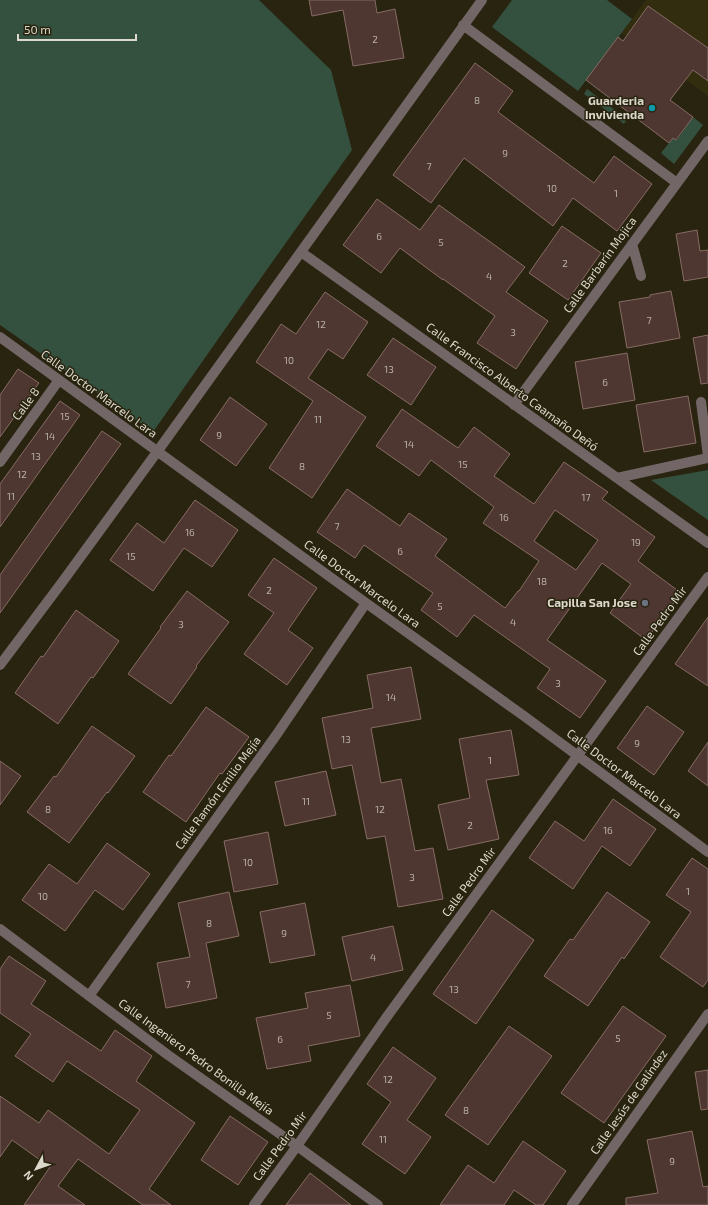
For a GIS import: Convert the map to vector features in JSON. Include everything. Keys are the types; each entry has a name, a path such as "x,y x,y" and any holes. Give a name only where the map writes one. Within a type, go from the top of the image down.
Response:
{"street":[{"path":"0,664 64,581 482,0"},
{"path":"463,25 677,183"},
{"name":"Calle Barbarín Mojica","path":"514,405 708,141"},
{"path":"632,244 641,276"},
{"name":"Calle Francisco Alberto Caamaño Deñó","path":"300,252 708,543"},
{"name":"Calle Doctor Marcelo Lara","path":"0,337 366,603 579,755 708,852"},
{"name":"Calle 8","path":"0,462 59,380"},
{"path":"617,478 708,457 701,402"},
{"name":"Calle Pedro Mir","path":"254,1205 386,1018 708,577"},
{"name":"Calle Ramón Emilio Mejía","path":"89,996 277,734 366,603"},
{"name":"Calle Ingeniero Pedro Bonilla Mejía","path":"0,929 174,1059 378,1205"},
{"name":"Calle Jesús de Galíndez","path":"572,1205 708,1014"}],"shaded area":[{"path":"646,0 708,0 708,96 622,33"}],"green space":[{"path":"0,0 259,0 331,70 352,150 153,432 0,325"},
{"path":"512,0 607,0 632,19 578,91 492,27"},
{"path":"587,89 627,119 624,124 584,94"},
{"path":"693,117 703,125 674,164 661,153 673,138 677,140"},
{"path":"708,470 708,520 651,480"}],"building":[{"path":"309,0 375,0 377,13 395,9 404,58 353,66 343,10 312,16"},
{"path":"648,6 708,48 708,81 693,70 670,100 693,117 676,140 673,138 669,143 586,80 618,37 623,41"},
{"path":"475,63 513,91 498,112 594,183 614,156 652,184 617,231 573,198 553,226 464,158 431,203 393,175"},
{"path":"377,199 420,230 439,205 525,267 506,292 548,321 516,369 477,343 495,316 400,248 381,273 343,245"},
{"path":"562,226 601,253 568,300 529,273"},
{"path":"697,230 700,251 708,250 708,277 684,281 676,234"},
{"path":"671,291 680,338 627,348 619,302 650,297 650,295"},
{"path":"325,292 368,322 343,359 328,349 308,378 366,417 312,498 269,468 313,401 256,362 281,324 296,334"},
{"path":"708,335 708,383 701,384 693,338"},
{"path":"393,338 436,367 411,405 367,375"},
{"path":"627,353 635,400 583,409 575,362"},
{"path":"18,369 39,383 0,437 0,395"},
{"path":"688,396 696,443 644,452 636,405"},
{"path":"230,397 267,424 236,466 200,440"},
{"path":"60,401 80,415 0,527 0,484"},
{"path":"402,409 458,448 474,427 510,454 494,476 534,504 564,462 608,492 602,499 655,537 638,561 681,593 646,640 610,613 631,584 602,563 547,640 606,681 580,718 537,688 550,669 474,615 457,637 421,610 433,593 364,545 355,558 317,532 347,489 400,526 409,513 447,539 435,556 505,608 519,591 539,561 483,523 494,507 431,460 419,476 376,446","holes":["555,510 598,540 576,570 534,541"]},
{"path":"102,431 121,444 0,613 0,575"},
{"path":"195,500 238,530 212,567 184,548 153,591 110,560 137,523 164,543"},
{"path":"274,558 317,588 288,630 313,648 287,685 244,654 274,613 248,595"},
{"path":"187,591 229,622 196,666 197,667 171,704 128,674"},
{"path":"76,610 119,641 93,678 91,677 58,724 15,693 41,656 43,657"},
{"path":"708,617 708,686 675,664"},
{"path":"411,667 421,719 371,728 381,783 401,779 415,851 433,848 443,899 398,907 385,836 367,839 352,765 332,769 322,718 373,708 367,675"},
{"path":"647,706 684,732 654,775 617,748"},
{"path":"206,707 249,737 222,774 220,773 186,822 143,792"},
{"path":"92,726 135,756 69,843 27,812 54,776 56,777"},
{"path":"511,730 519,775 486,780 499,839 448,850 438,805 470,798 459,739"},
{"path":"708,742 708,786 688,771"},
{"path":"0,761 21,776 0,805"},
{"path":"326,771 336,815 285,826 275,782"},
{"path":"613,799 656,829 630,866 602,846 573,889 529,858 555,821 584,841"},
{"path":"268,832 278,884 234,892 224,841"},
{"path":"107,843 150,874 123,910 95,890 65,931 22,900 49,864 77,884"},
{"path":"692,858 708,869 708,980 703,987 660,957 691,912 666,895"},
{"path":"229,892 239,936 206,943 217,998 166,1008 157,963 190,957 178,903"},
{"path":"607,892 650,922 624,959 622,957 588,1006 544,976 570,939 573,940"},
{"path":"305,903 315,955 270,963 260,912"},
{"path":"492,910 534,940 476,1024 433,994"},
{"path":"393,926 403,970 352,981 342,937"},
{"path":"9,956 46,981 31,1004 101,1051 115,1030 152,1056 136,1081 195,1123 149,1189 171,1205 143,1205 78,1159 58,1186 85,1205 24,1205 50,1167 12,1140 0,1157 0,1096 39,1123 48,1110 109,1154 140,1110 67,1061 53,1082 15,1056 31,1034 0,1013 0,969"},
{"path":"350,985 360,1036 308,1046 311,1061 267,1069 256,1018 308,1008 305,993"},
{"path":"623,1006 666,1036 604,1123 561,1093"},
{"path":"509,1026 552,1056 488,1145 445,1115"},
{"path":"393,1047 436,1078 407,1120 431,1137 405,1174 362,1144 391,1102 367,1084"},
{"path":"708,1070 708,1109 701,1110 695,1072"},
{"path":"230,1116 268,1142 238,1185 201,1160"},
{"path":"692,1131 703,1187 708,1186 708,1205 626,1205 626,1198 658,1193 647,1140"},
{"path":"523,1141 566,1171 543,1205 536,1205 514,1190 504,1205 440,1205 468,1165 494,1183"},
{"path":"310,1173 351,1205 286,1205"}],"place":[{"name":"Guarderia Invivienda","path":"652,108"},
{"name":"Capilla San Jose","path":"645,603"}]}
